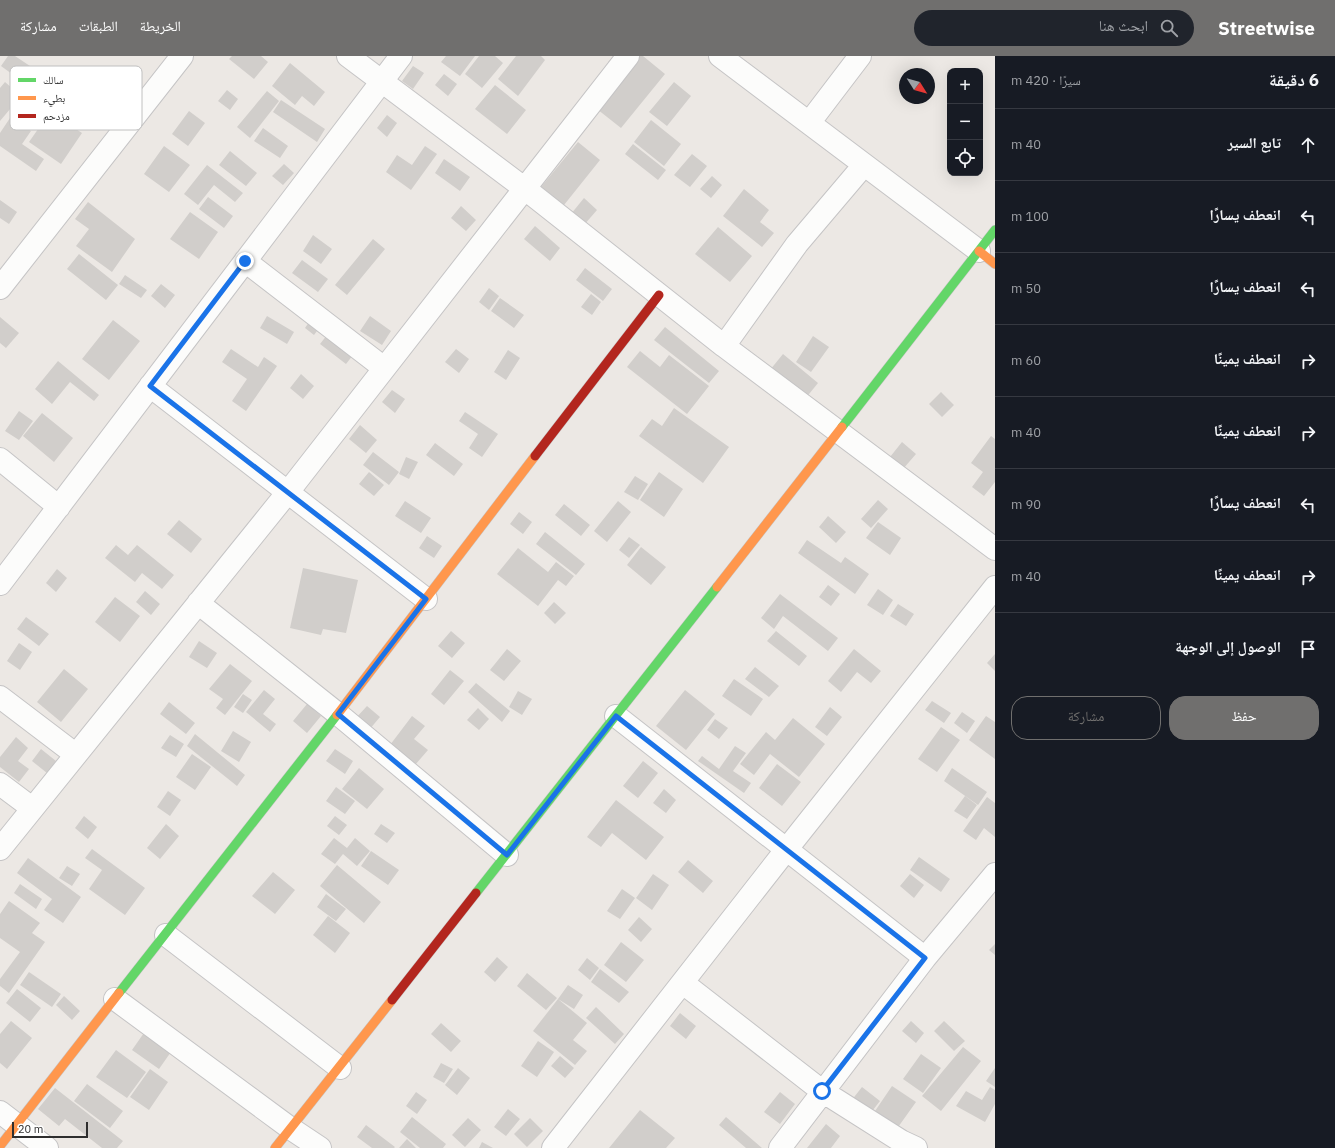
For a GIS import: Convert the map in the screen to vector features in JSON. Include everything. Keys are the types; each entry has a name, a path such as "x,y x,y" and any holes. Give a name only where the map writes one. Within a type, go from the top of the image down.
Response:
{"street":[{"path":"142,107 182,56"},
{"path":"348,56 524,188 724,346 995,549"},
{"path":"0,584 401,56"},
{"path":"0,849 75,754 288,492 628,56"},
{"path":"720,56 987,257"},
{"path":"809,123 860,56"},
{"path":"0,288 124,130"},
{"path":"724,346 797,244 864,165"},
{"path":"275,1148 340,1068 838,432 987,257 995,230"},
{"path":"245,261 384,368"},
{"path":"0,1146 8,1118 115,999 166,935 338,714 659,295"},
{"path":"150,386 426,599"},
{"path":"0,459 58,507"},
{"path":"553,1148 786,850 995,587"},
{"path":"198,603 338,714 507,855"},
{"path":"0,697 75,754"},
{"path":"616,716 925,958"},
{"path":"0,784 32,808"},
{"path":"780,1148 925,958 995,874"},
{"path":"166,935 340,1068"},
{"path":"683,983 822,1091 901,1141 916,1148"},
{"path":"115,999 290,1128 320,1148"},
{"path":"8,1118 46,1148"}],"building":[{"path":"8,56 15,56 30,66 10,66 10,73 1,66"},
{"path":"232,56 261,56 268,62 254,79 229,59"},
{"path":"446,56 475,56 460,76 441,62"},
{"path":"479,56 495,56 503,63 482,88 465,74"},
{"path":"516,56 541,56 545,60 518,96 498,79"},
{"path":"614,56 643,56 665,74 621,128 583,98 626,76 608,62"},
{"path":"290,63 325,92 314,106 302,96 295,105 272,86"},
{"path":"413,66 424,73 413,89 402,81"},
{"path":"444,74 457,84 448,96 435,85"},
{"path":"5,82 10,86 10,109 0,121 0,88"},
{"path":"674,82 691,96 667,126 649,112"},
{"path":"495,85 526,110 507,134 475,109"},
{"path":"227,90 238,99 230,110 218,101"},
{"path":"267,91 279,101 250,138 237,127"},
{"path":"281,100 325,129 317,142 273,112"},
{"path":"189,111 205,123 188,146 172,134"},
{"path":"387,115 397,123 387,137 377,128"},
{"path":"10,118 10,130 31,131 22,144 44,159 36,171 0,146 0,133"},
{"path":"651,120 681,144 664,166 634,142"},
{"path":"263,128 288,146 280,158 254,141"},
{"path":"37,130 77,130 82,133 61,164 29,142"},
{"path":"578,142 600,160 564,205 541,187"},
{"path":"633,144 666,170 658,180 625,154"},
{"path":"164,146 190,165 169,192 144,174"},
{"path":"425,146 437,154 411,190 386,172 397,155 412,165"},
{"path":"230,151 257,173 246,186 219,165"},
{"path":"692,154 707,166 690,187 674,175"},
{"path":"444,159 470,177 460,191 435,173"},
{"path":"284,164 294,173 283,185 272,176"},
{"path":"207,165 243,193 235,202 214,185 198,205 184,194"},
{"path":"712,176 722,185 711,198 700,189"},
{"path":"744,189 769,210 760,222 774,233 762,247 723,216"},
{"path":"208,197 233,216 224,228 199,209"},
{"path":"584,198 597,210 584,225 571,214"},
{"path":"0,200 17,212 9,224 0,218"},
{"path":"88,202 135,239 112,272 76,246 89,229 75,219"},
{"path":"461,206 476,220 466,231 451,218"},
{"path":"190,212 218,232 199,259 170,239"},
{"path":"535,226 560,248 550,261 524,239"},
{"path":"718,227 752,256 730,282 695,254"},
{"path":"313,235 332,249 321,264 303,251"},
{"path":"373,239 385,249 347,295 335,285"},
{"path":"79,254 118,285 106,300 67,269"},
{"path":"302,260 328,279 318,292 292,273"},
{"path":"585,268 612,289 603,301 576,280"},
{"path":"125,275 147,290 141,298 119,284"},
{"path":"161,284 175,295 165,308 151,296"},
{"path":"489,288 499,296 489,310 479,302"},
{"path":"591,294 601,302 592,315 581,307"},
{"path":"500,298 524,315 514,328 491,311"},
{"path":"318,309 328,316 314,335 305,328"},
{"path":"267,316 294,332 287,344 260,328"},
{"path":"370,316 391,331 382,345 360,331"},
{"path":"0,317 19,333 6,348 0,343"},
{"path":"113,320 140,341 109,380 82,359"},
{"path":"338,321 364,341 346,364 320,344"},
{"path":"665,327 719,371 709,383 654,340"},
{"path":"813,336 829,347 811,372 796,362"},
{"path":"231,349 258,367 264,357 277,366 246,411 232,401 247,379 222,362"},
{"path":"456,349 469,359 459,373 445,362"},
{"path":"508,350 520,358 506,380 494,372"},
{"path":"640,351 660,367 669,355 709,386 687,414 627,367"},
{"path":"783,354 818,383 805,399 770,370"},
{"path":"58,361 99,395 94,401 70,382 52,404 35,389"},
{"path":"301,374 314,386 303,399 290,388"},
{"path":"392,390 405,399 395,413 382,402"},
{"path":"941,392 954,405 942,417 929,404"},
{"path":"674,408 729,447 703,483 639,436 652,419 662,426"},
{"path":"19,411 33,421 19,440 5,431"},
{"path":"465,412 498,434 482,457 469,448 478,434 459,421"},
{"path":"42,413 73,438 54,462 23,436"},
{"path":"360,425 377,440 366,453 349,439"},
{"path":"991,436 995,439 995,482 984,496 972,487 983,472 971,463"},
{"path":"902,442 916,454 903,469 890,457"},
{"path":"435,443 463,464 454,476 426,455"},
{"path":"373,452 399,472 389,485 363,465"},
{"path":"406,457 418,462 409,479 399,474"},
{"path":"369,472 384,485 374,496 359,484"},
{"path":"659,472 683,489 664,517 640,500"},
{"path":"635,476 648,484 638,500 624,492"},
{"path":"878,500 888,509 871,528 861,519"},
{"path":"405,501 431,518 421,533 395,516"},
{"path":"618,501 631,512 607,542 594,531"},
{"path":"564,504 590,525 581,536 555,515"},
{"path":"519,512 532,522 523,534 510,524"},
{"path":"828,516 846,532 836,543 819,527"},
{"path":"179,520 202,539 191,553 167,534"},
{"path":"878,522 901,538 890,555 866,538"},
{"path":"545,532 585,564 576,575 536,544"},
{"path":"427,536 442,546 434,558 419,548"},
{"path":"629,537 640,545 629,558 619,550"},
{"path":"807,540 841,563 845,557 869,574 855,594 798,553"},
{"path":"116,545 128,555 137,545 174,575 162,589 142,573 135,582 105,558"},
{"path":"641,547 666,567 651,585 627,565"},
{"path":"518,548 548,572 556,562 574,576 566,586 558,580 538,606 497,574"},
{"path":"303,568 358,580 346,633 323,629 321,635 290,628"},
{"path":"57,569 67,578 56,592 46,583"},
{"path":"828,585 840,594 831,606 819,597"},
{"path":"878,589 893,600 883,615 867,605"},
{"path":"145,591 160,604 151,615 136,602"},
{"path":"780,594 838,638 828,651 783,616 774,629 761,618"},
{"path":"115,597 140,616 120,642 95,622"},
{"path":"554,602 566,613 555,624 544,613"},
{"path":"898,604 914,614 906,626 890,616"},
{"path":"26,617 49,634 39,646 17,629"},
{"path":"451,631 465,643 452,658 438,646"},
{"path":"776,631 807,656 799,666 767,641"},
{"path":"199,641 217,653 207,668 189,657"},
{"path":"19,643 32,652 20,670 7,661"},
{"path":"507,649 521,661 504,681 490,670"},
{"path":"854,649 881,671 871,683 857,672 841,692 828,681"},
{"path":"995,654 995,671 987,663"},
{"path":"230,664 252,681 225,715 216,708 223,699 209,689"},
{"path":"755,667 779,686 769,697 745,679"},
{"path":"64,669 88,689 61,722 37,702"},
{"path":"450,670 464,681 444,705 431,694"},
{"path":"734,679 763,699 751,716 722,696"},
{"path":"476,683 510,711 502,722 468,692"},
{"path":"264,690 275,699 263,714 276,724 270,732 246,712"},
{"path":"685,690 715,714 686,750 656,726"},
{"path":"518,691 532,699 522,715 509,707"},
{"path":"243,694 252,700 243,713 234,707"},
{"path":"932,701 951,713 944,723 925,710"},
{"path":"169,702 195,723 186,734 160,714"},
{"path":"307,704 321,716 307,733 293,721"},
{"path":"367,706 380,717 369,730 355,719"},
{"path":"830,707 842,717 827,736 815,727"},
{"path":"478,708 489,719 479,730 467,720"},
{"path":"962,712 975,721 967,733 954,723"},
{"path":"412,716 425,726 414,739 428,750 415,765 390,745"},
{"path":"986,716 995,722 995,759 969,740"},
{"path":"793,718 825,744 799,777 770,754 754,775 740,764 766,732 775,740"},
{"path":"715,719 728,728 719,739 707,730"},
{"path":"941,727 960,740 937,772 918,759"},
{"path":"233,731 251,742 239,762 221,751"},
{"path":"195,734 245,775 237,786 187,746"},
{"path":"170,735 184,744 176,757 161,748"},
{"path":"16,737 28,748 18,761 29,769 19,782 0,767 0,757"},
{"path":"735,746 746,753 733,771 751,783 744,793 698,761 702,756 719,769"},
{"path":"41,749 56,761 47,773 32,761"},
{"path":"335,749 353,761 345,774 326,761"},
{"path":"192,754 211,767 195,790 176,777"},
{"path":"643,761 658,773 638,798 623,786"},
{"path":"777,764 801,782 782,806 759,788"},
{"path":"359,768 384,789 367,809 342,789"},
{"path":"952,768 987,792 978,805 944,781"},
{"path":"336,787 355,801 345,814 326,801"},
{"path":"664,789 676,800 666,813 653,803"},
{"path":"168,791 181,800 170,816 157,807"},
{"path":"965,796 977,805 967,819 954,811"},
{"path":"987,797 995,803 995,837 984,828 976,840 963,831"},
{"path":"616,800 664,837 646,860 612,833 601,847 587,837"},
{"path":"84,816 97,827 88,839 75,828"},
{"path":"335,816 347,825 339,835 327,826"},
{"path":"166,824 179,836 160,859 147,848"},
{"path":"381,824 395,833 387,843 374,834"},
{"path":"334,838 347,848 355,838 370,851 357,866 343,854 335,864 321,854"},
{"path":"92,849 145,888 125,915 89,889 102,870 85,858"},
{"path":"371,851 399,870 388,885 361,866"},
{"path":"919,857 950,879 941,892 910,870"},
{"path":"28,858 81,897 63,923 44,910 52,899 17,873"},
{"path":"688,860 713,881 703,893 678,872"},
{"path":"337,865 381,902 364,923 320,886"},
{"path":"67,866 80,874 72,886 59,878"},
{"path":"273,872 295,890 275,914 252,896"},
{"path":"653,874 669,885 652,910 636,898"},
{"path":"910,874 924,885 914,898 900,886"},
{"path":"20,884 42,899 36,909 14,893"},
{"path":"622,889 635,898 620,919 607,911"},
{"path":"326,894 346,909 336,921 317,907"},
{"path":"9,901 40,923 32,933 45,942 9,993 0,986 0,979 20,952 0,938 0,914"},
{"path":"328,916 350,933 335,953 313,935"},
{"path":"639,917 652,929 641,942 628,930"},
{"path":"621,942 644,960 626,982 604,965"},
{"path":"995,944 995,955 989,950"},
{"path":"497,957 508,967 495,982 484,972"},
{"path":"587,958 599,968 590,980 578,970"},
{"path":"600,969 629,992 619,1003 591,982"},
{"path":"29,972 61,994 52,1007 20,985"},
{"path":"527,973 557,998 546,1010 517,986"},
{"path":"568,985 583,995 574,1009 558,999"},
{"path":"17,989 41,1008 30,1022 6,1003"},
{"path":"64,996 80,1011 72,1020 56,1005"},
{"path":"558,999 587,1023 573,1040 587,1051 575,1065 533,1031"},
{"path":"596,1007 624,1034 615,1044 586,1018"},
{"path":"680,1013 696,1026 686,1039 670,1026"},
{"path":"153,1020 180,1039 159,1069 132,1050"},
{"path":"11,1021 32,1038 7,1069 0,1063 0,1034"},
{"path":"911,1021 924,1033 916,1043 902,1031"},
{"path":"944,1021 965,1041 954,1051 934,1031"},
{"path":"441,1023 461,1041 451,1052 431,1034"},
{"path":"538,1041 554,1052 537,1077 521,1066"},
{"path":"963,1047 981,1061 941,1111 922,1096"},
{"path":"116,1050 146,1072 127,1098 96,1077"},
{"path":"921,1054 941,1068 923,1093 903,1079"},
{"path":"560,1056 574,1068 565,1078 551,1066"},
{"path":"441,1063 453,1069 444,1083 433,1077"},
{"path":"458,1068 470,1078 457,1095 445,1085"},
{"path":"995,1068 995,1087 986,1081"},
{"path":"150,1069 168,1082 149,1110 130,1097"},
{"path":"87,1084 123,1111 110,1128 74,1101"},
{"path":"892,1086 916,1102 896,1130 873,1114"},
{"path":"862,1087 880,1101 869,1115 851,1101"},
{"path":"990,1087 995,1090 995,1104 985,1122 956,1106 966,1091 982,1100"},
{"path":"55,1088 123,1141 117,1148 102,1148 65,1119 59,1126 38,1109"},
{"path":"416,1092 427,1100 417,1114 406,1106"},
{"path":"780,1092 795,1104 780,1124 764,1112"},
{"path":"508,1109 520,1119 506,1136 494,1127"},
{"path":"640,1110 675,1138 666,1148 609,1148"},
{"path":"412,1117 446,1144 443,1148 420,1148 400,1132"},
{"path":"726,1117 762,1148 746,1148 719,1125"},
{"path":"468,1118 481,1130 465,1147 452,1135"},
{"path":"530,1118 543,1131 527,1147 514,1134"},
{"path":"826,1124 840,1136 831,1148 807,1148"},
{"path":"366,1125 395,1147 372,1148 357,1137"},
{"path":"407,1139 416,1148 399,1148"},
{"path":"482,1142 493,1148 479,1148"}],"traffic: fast":[{"path":"842,427 995,230"},
{"path":"476,893 717,587"},
{"path":"119,993 337,715"}],"traffic: slow":[{"path":"979,251 995,264"},
{"path":"717,587 842,427"},
{"path":"337,715 535,456"},
{"path":"0,1146 119,993"},
{"path":"275,1148 392,1000"}],"traffic: jam":[{"path":"535,456 659,295"},
{"path":"392,1000 476,893"}],"route":[{"path":"245,261 150,386 426,599 338,714 507,855 616,716 925,958 822,1091"}]}
